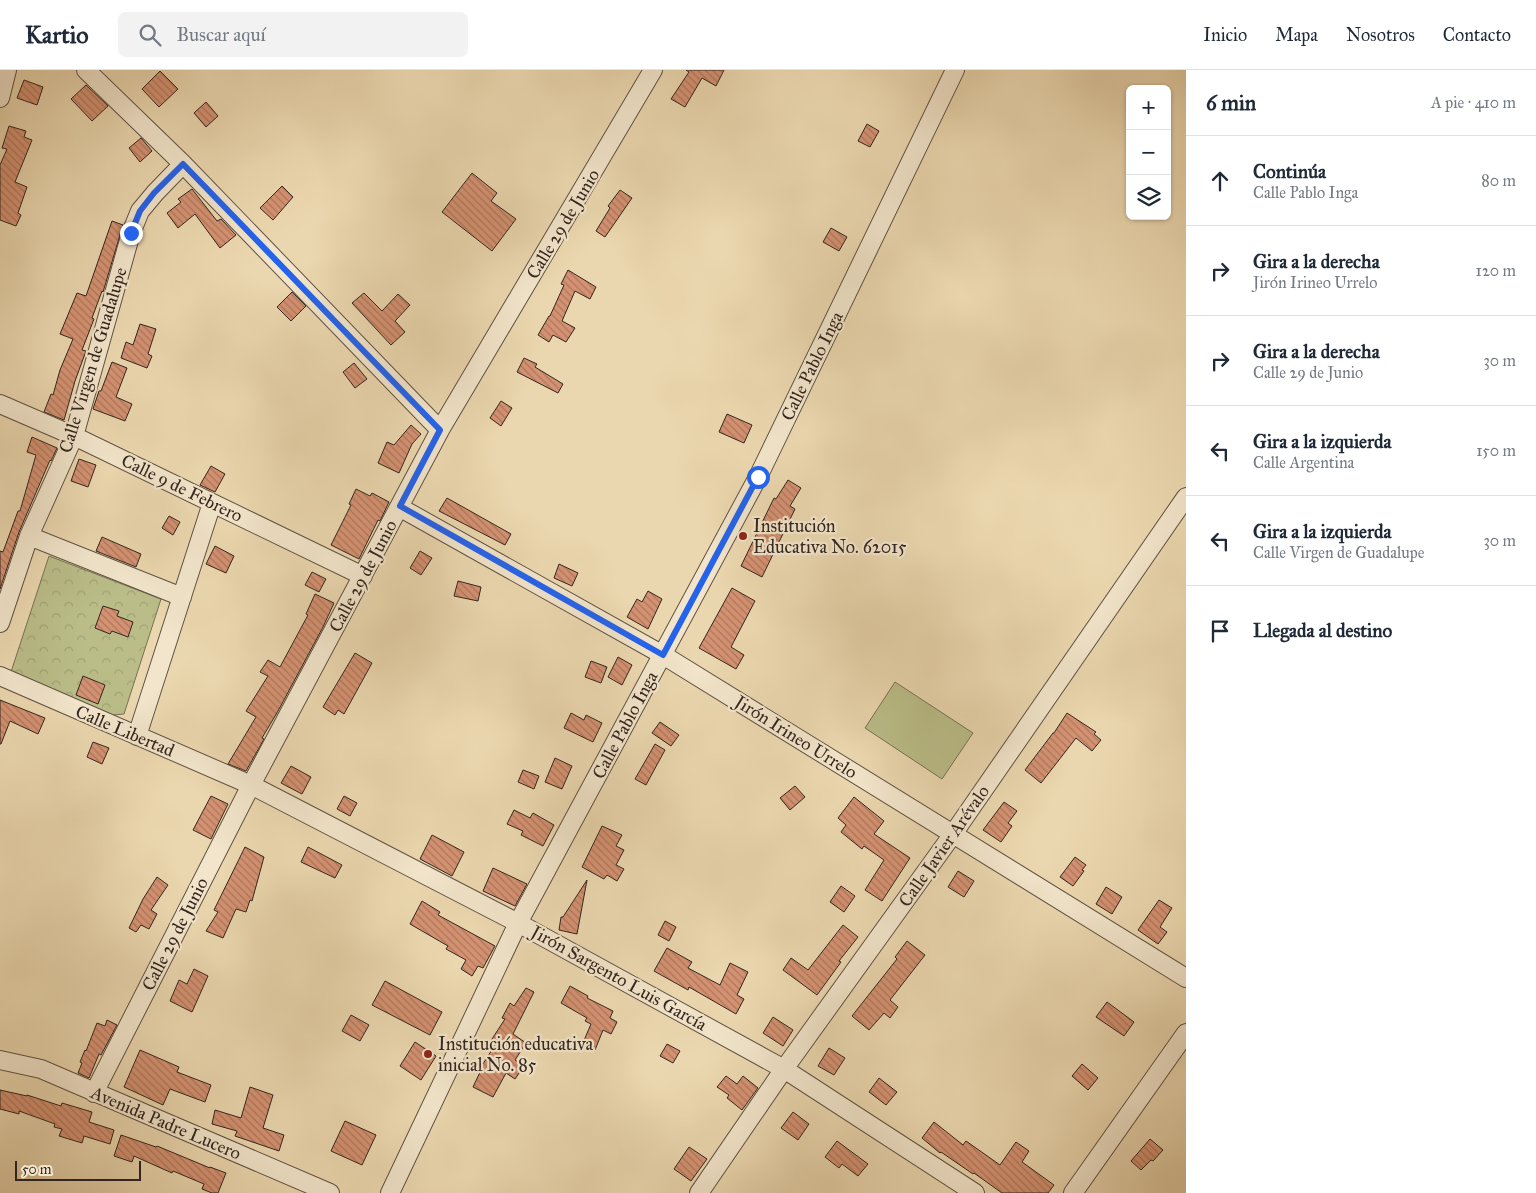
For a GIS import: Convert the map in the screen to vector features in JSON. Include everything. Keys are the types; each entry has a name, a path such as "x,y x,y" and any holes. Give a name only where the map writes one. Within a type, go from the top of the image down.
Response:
{"street":[{"path":"0,98 8,70"},
{"path":"86,70 183,164 440,430"},
{"name":"Calle 29 de Junio","path":"94,1093 251,785 440,430 653,70"},
{"name":"Calle Pablo Inga","path":"390,1193 518,923 758,477 955,70"},
{"name":"Calle Virgen de Guadalupe","path":"0,623 29,536 74,436 131,233 140,211 154,193 183,164"},
{"name":"Calle 9 de Febrero","path":"0,404 74,436 362,576"},
{"name":"Calle Javier Arévalo","path":"699,1193 784,1069 953,834 1186,497"},
{"path":"138,736 212,503"},
{"name":"Jirón Irineo Urrelo","path":"400,506 663,655 1186,978"},
{"path":"29,536 182,597"},
{"name":"Calle Libertad","path":"0,676 251,785"},
{"name":"Jirón Sargento Luis García","path":"251,785 518,923 784,1069 975,1193"},
{"path":"1073,1193 1186,1033"},
{"name":"Avenida Padre Lucero","path":"0,1060 41,1069 330,1193"}],"green space":[{"path":"49,556 161,599 124,714 113,715 10,675"},
{"path":"895,682 973,733 942,779 865,728"}],"building":[{"path":"686,70 724,70 716,86 702,78 685,107 671,99 689,72"},
{"path":"160,71 178,89 159,107 142,89"},
{"path":"24,80 43,87 37,105 17,98"},
{"path":"86,85 108,106 92,121 71,99"},
{"path":"206,102 218,116 206,127 194,113"},
{"path":"867,124 879,131 870,147 858,141"},
{"path":"9,126 26,131 24,137 32,140 15,182 27,187 18,213 21,215 16,226 0,220 0,165 7,149 2,148"},
{"path":"141,138 152,151 140,162 129,148"},
{"path":"472,173 497,193 491,201 516,219 492,251 442,212"},
{"path":"282,186 293,197 273,220 260,208"},
{"path":"192,189 217,221 221,219 236,235 220,248 195,214 178,228 167,213 181,202 178,199"},
{"path":"620,190 632,198 605,237 596,231 610,208 608,206"},
{"path":"112,221 123,225 103,292 82,350 86,351 64,420 44,412 51,394 53,395 60,370 73,339 60,334 77,293 86,296"},
{"path":"831,228 847,237 839,251 823,242"},
{"path":"568,270 596,287 590,299 575,291 562,321 575,328 566,342 553,335 549,342 538,335 550,316 564,285 561,284"},
{"path":"292,292 306,306 291,321 277,307"},
{"path":"364,293 382,311 398,294 410,305 395,321 405,332 391,345 352,303"},
{"path":"140,324 156,329 148,354 152,356 147,368 121,358 126,342 133,345"},
{"path":"524,358 537,364 535,367 563,384 558,393 517,372"},
{"path":"112,362 127,368 116,397 132,404 125,421 93,409"},
{"path":"354,363 367,379 355,388 343,372"},
{"path":"501,401 512,408 501,426 490,418"},
{"path":"727,414 752,425 744,443 719,432"},
{"path":"411,425 421,434 412,444 399,473 378,463 387,442 394,445"},
{"path":"32,437 57,448 19,532 0,589 0,551 3,552 18,511 20,511 36,455 27,452"},
{"path":"79,459 96,465 88,487 71,481"},
{"path":"211,466 225,474 215,492 200,485"},
{"path":"788,480 801,488 790,506 795,509 762,577 741,566 774,498 776,499"},
{"path":"356,489 370,496 372,493 389,502 359,559 331,545 351,505 349,504"},
{"path":"447,498 511,534 505,545 439,511"},
{"path":"169,516 180,522 173,535 162,528"},
{"path":"102,537 141,554 136,567 96,551"},
{"path":"215,546 234,556 226,573 206,564"},
{"path":"420,551 432,558 421,575 410,568"},
{"path":"559,564 578,573 572,586 554,578"},
{"path":"312,572 326,579 319,592 305,585"},
{"path":"458,581 481,587 478,601 454,596"},
{"path":"732,588 755,601 731,647 744,655 736,669 699,648"},
{"path":"648,591 662,599 648,629 627,617 637,599 642,602"},
{"path":"315,594 334,603 323,627 246,771 228,764 256,717 246,711 268,676 260,672 268,660 280,667 308,615 306,614"},
{"path":"103,606 119,611 117,616 133,622 128,637 112,631 110,634 95,628"},
{"path":"355,653 372,663 344,714 338,710 335,715 323,707"},
{"path":"618,657 632,665 622,685 608,677"},
{"path":"591,661 607,667 601,683 585,677"},
{"path":"83,676 105,685 98,704 76,695"},
{"path":"0,700 45,718 38,734 10,721 0,744"},
{"path":"571,713 584,720 586,715 602,723 593,742 564,728"},
{"path":"1067,713 1096,732 1094,734 1101,740 1092,751 1076,738 1041,783 1025,770"},
{"path":"660,722 679,735 671,746 652,733"},
{"path":"93,742 109,748 102,764 87,757"},
{"path":"655,744 665,750 646,785 635,779"},
{"path":"555,758 572,766 562,789 545,782"},
{"path":"291,766 311,777 302,794 281,783"},
{"path":"523,770 539,776 534,789 518,782"},
{"path":"795,786 805,797 790,810 780,798"},
{"path":"211,796 228,804 211,839 193,830"},
{"path":"344,796 357,803 350,816 337,809"},
{"path":"854,797 884,821 874,834 910,858 882,901 865,890 884,860 864,846 862,849 841,832 846,825 838,818"},
{"path":"1004,802 1017,811 1008,823 1012,826 1001,842 983,830"},
{"path":"514,810 530,818 533,813 554,825 543,846 521,835 523,831 507,824"},
{"path":"602,826 622,835 616,846 624,850 616,865 624,869 617,881 607,875 604,879 582,867"},
{"path":"432,835 464,852 452,876 420,859"},
{"path":"245,847 264,857 252,901 250,900 246,912 236,909 223,938 206,931 218,912 214,910"},
{"path":"308,847 342,865 335,878 301,862"},
{"path":"1075,857 1086,865 1073,886 1060,877"},
{"path":"493,868 527,884 515,906 483,891"},
{"path":"958,871 974,881 964,897 948,887"},
{"path":"157,877 168,885 151,910 157,914 149,929 141,925 136,932 129,928 143,899"},
{"path":"587,880 577,934 559,930 561,917 563,917"},
{"path":"841,886 855,896 844,912 830,902"},
{"path":"1106,887 1122,897 1112,914 1096,904"},
{"path":"1159,900 1172,908 1160,927 1167,932 1158,944 1138,930"},
{"path":"422,901 440,912 438,915 495,946 483,968 478,966 472,976 461,969 466,960 446,949 448,946 410,924"},
{"path":"665,921 676,927 669,941 658,935"},
{"path":"843,925 858,937 839,961 841,962 817,995 783,970 791,958 808,970"},
{"path":"907,941 925,955 890,1000 898,1007 890,1018 884,1013 869,1030 852,1016 897,959 895,957"},
{"path":"667,948 692,962 688,968 720,985 730,963 748,972 737,995 744,999 736,1014 689,987 688,990 654,971"},
{"path":"194,969 208,976 192,1012 170,1001 179,980 187,984"},
{"path":"385,981 442,1012 430,1035 372,1005"},
{"path":"570,986 588,996 587,998 613,1011 610,1018 617,1022 611,1034 603,1030 595,1050 582,1045 591,1024 585,1021 587,1018 561,1003"},
{"path":"526,988 534,992 513,1034 526,1043 515,1060 524,1066 515,1079 506,1073 493,1097 473,1087 481,1067 495,1045 490,1042 505,1019 502,1018 510,1003 514,1006"},
{"path":"1107,1002 1134,1022 1124,1036 1096,1017"},
{"path":"351,1015 369,1025 360,1041 342,1031"},
{"path":"773,1017 793,1030 783,1046 763,1033"},
{"path":"107,1020 117,1025 101,1055 99,1054 89,1078 78,1073 82,1063 80,1062 97,1023 105,1026"},
{"path":"415,1042 436,1056 421,1080 400,1066"},
{"path":"667,1044 680,1051 673,1063 660,1056"},
{"path":"829,1048 845,1058 834,1075 818,1066"},
{"path":"140,1050 179,1067 177,1072 211,1085 205,1102 170,1089 163,1105 124,1087"},
{"path":"1082,1064 1098,1078 1088,1090 1072,1076"},
{"path":"726,1076 737,1084 743,1076 758,1088 742,1110 727,1098 729,1095 717,1087"},
{"path":"879,1078 897,1092 886,1105 869,1092"},
{"path":"250,1087 273,1095 263,1128 284,1135 279,1151 235,1136 237,1131 212,1124 215,1110 241,1118"},
{"path":"0,1090 27,1095 61,1106 62,1103 92,1112 89,1122 114,1130 110,1144 84,1136 82,1143 59,1136 62,1129 54,1127 55,1124 19,1111 19,1114 0,1109"},
{"path":"793,1112 809,1124 798,1140 781,1128"},
{"path":"345,1121 376,1135 362,1165 331,1151"},
{"path":"934,1122 963,1145 966,1141 1000,1165 1016,1142 1029,1151 1022,1162 1054,1185 1048,1193 1002,1193 974,1173 940,1153 922,1138"},
{"path":"121,1135 157,1146 226,1173 218,1193 202,1189 204,1184 173,1171 172,1173 134,1156 132,1162 114,1156"},
{"path":"1150,1139 1163,1150 1141,1170 1131,1161"},
{"path":"837,1141 868,1164 858,1176 842,1164 839,1168 825,1157"},
{"path":"689,1147 707,1159 691,1181 674,1169"}],"place":[{"name":"Institución Educativa No. 62015","path":"743,536"},
{"name":"Institución educativa inicial No. 85","path":"428,1054"}],"route":[{"path":"131,233 140,211 154,193 183,164 440,430 400,506 663,655 758,477"}]}
